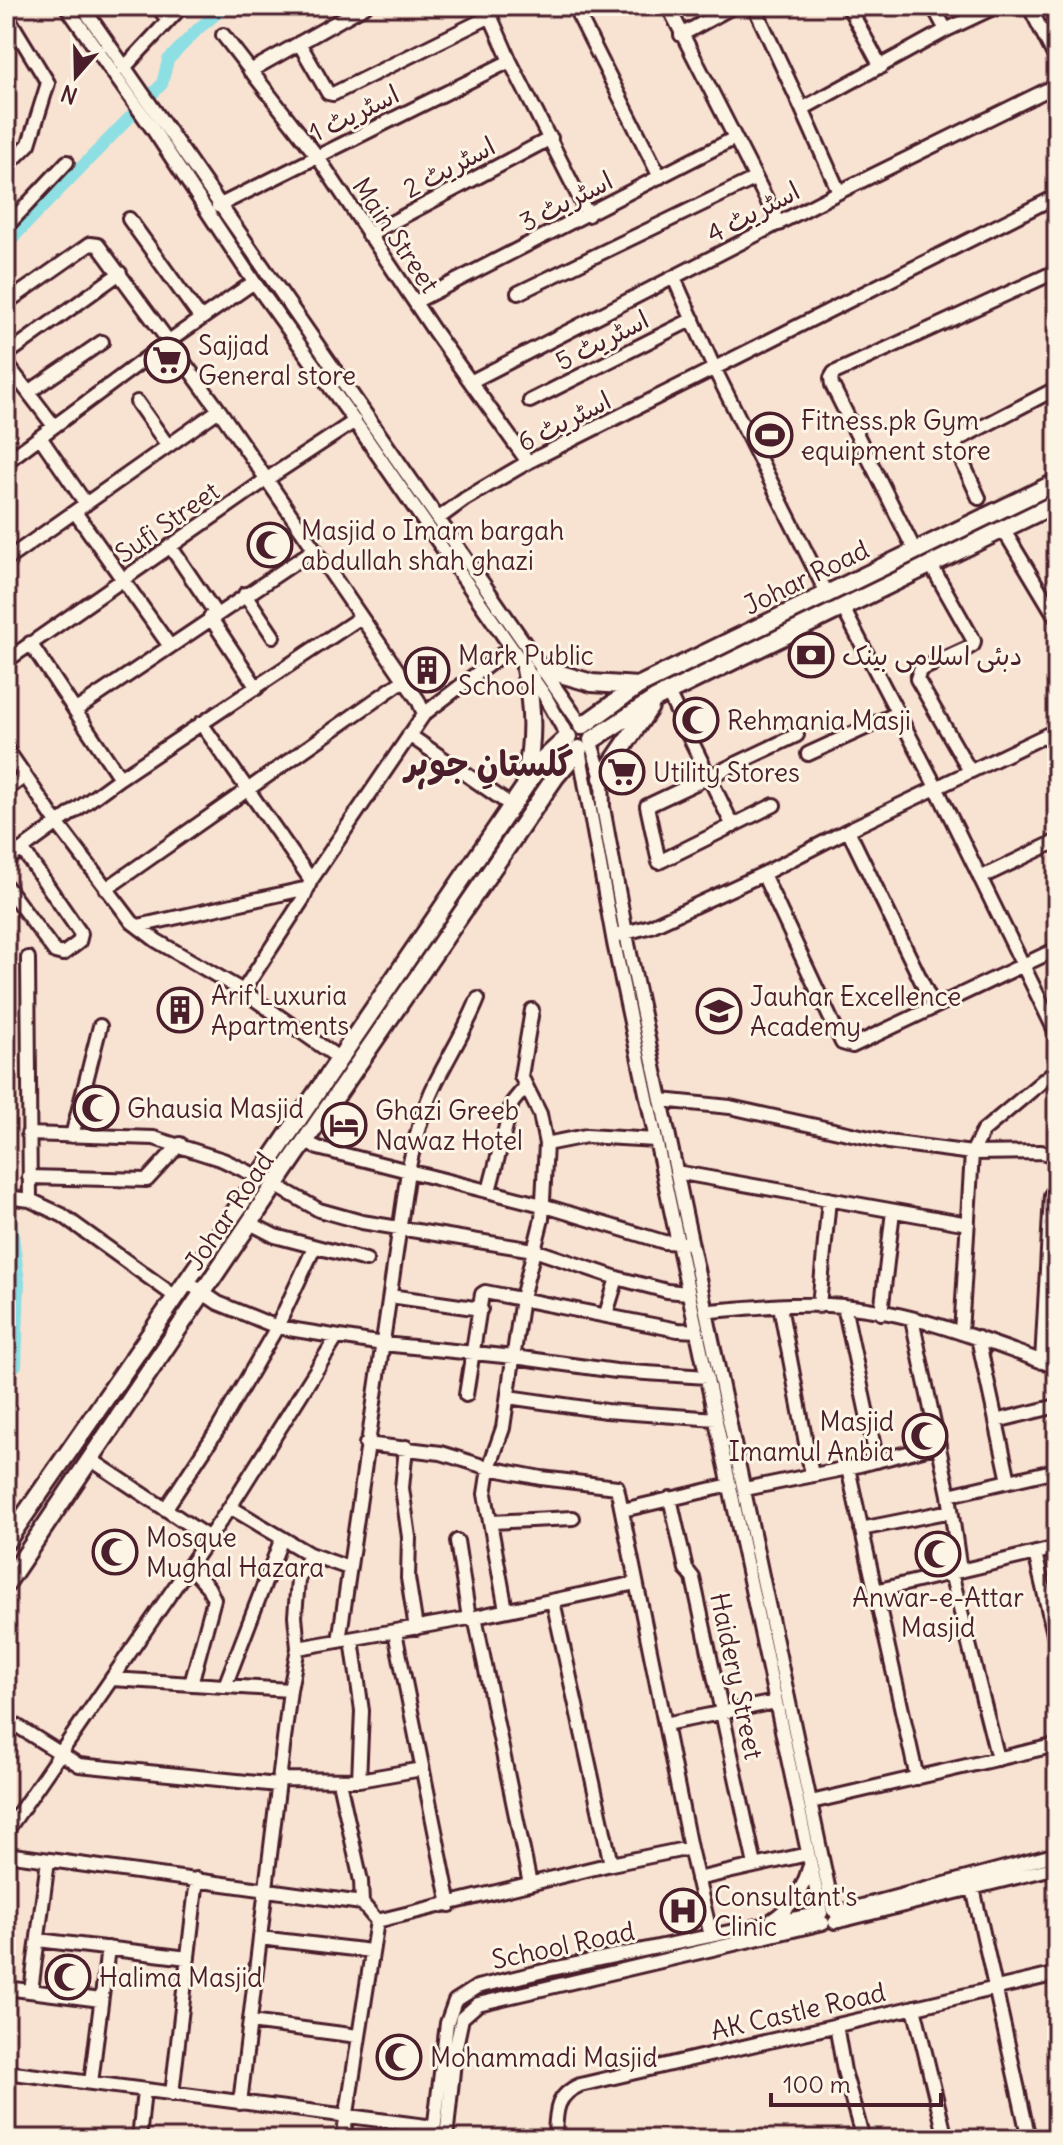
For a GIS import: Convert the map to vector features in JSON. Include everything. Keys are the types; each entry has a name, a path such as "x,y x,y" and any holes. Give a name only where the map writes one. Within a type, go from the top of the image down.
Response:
{"main road":[{"name":"Johar Road","path":"6,1584 275,1185 582,739 638,686 1057,482"},
{"name":"Johar Road","path":"6,1542 543,760 662,696 1057,503"},
{"path":"523,789 532,730 532,704 525,669"},
{"path":"543,669 592,683 638,686"},
{"path":"602,778 662,696"}],"street":[{"path":"66,6 125,77"},
{"path":"82,6 157,124 257,261 543,669 602,778 603,807 626,934 676,1172 688,1293 809,1860 830,1916"},
{"path":"157,6 168,20"},
{"path":"125,77 182,6"},
{"path":"250,71 365,6"},
{"path":"574,6 660,177"},
{"path":"668,6 779,224"},
{"path":"681,35 733,6"},
{"path":"754,6 839,192"},
{"path":"848,6 881,67"},
{"path":"933,6 946,30"},
{"path":"802,109 946,30 997,6"},
{"path":"1029,6 1057,61"},
{"path":"299,43 328,93 333,94 488,11 588,215"},
{"path":"6,14 48,83 29,144 6,167"},
{"name":"Main Street","path":"223,35 317,156 368,235 528,462"},
{"name":"اسٹریٹ 1","path":"218,206 510,61"},
{"name":"اسٹریٹ 4","path":"472,381 839,192 1057,85"},
{"path":"157,124 254,282 355,421 525,669 582,739 612,936 656,1140 684,1242 708,1311 811,1802 830,1916"},
{"name":"اسٹریٹ 2","path":"368,235 551,138"},
{"name":"اسٹریٹ 3","path":"415,302 735,138"},
{"path":"6,227 67,162"},
{"path":"518,293 754,179"},
{"name":"اسٹریٹ 6","path":"439,518 528,462 1057,196"},
{"path":"129,219 201,319"},
{"path":"6,303 90,244 98,245 267,479 424,714"},
{"path":"246,269 257,261"},
{"path":"915,551 831,378 834,373 1057,271"},
{"path":"6,355 120,273"},
{"path":"674,278 715,370 826,592"},
{"path":"7,460 254,282"},
{"name":"اسٹریٹ 5","path":"530,401 693,319"},
{"path":"29,392 102,342"},
{"path":"6,363 54,426"},
{"path":"979,498 955,446 959,439 1057,388"},
{"path":"137,402 168,446"},
{"path":"6,560 219,410"},
{"name":"Sufi Street","path":"6,661 355,421"},
{"path":"40,437 86,504"},
{"path":"75,512 169,645"},
{"path":"1003,529 1057,619"},
{"path":"170,546 257,688"},
{"path":"76,710 315,549"},
{"path":"931,565 974,641 968,648 920,670 917,679 970,771"},
{"path":"1044,597 1057,590"},
{"path":"245,594 273,636"},
{"path":"843,608 936,787 1057,1035"},
{"path":"6,861 120,778 361,617"},
{"path":"30,643 120,778"},
{"path":"243,991 310,884 424,714 510,648"},
{"path":"106,889 404,680"},
{"path":"662,696 733,826"},
{"path":"808,754 898,713"},
{"path":"201,723 310,884"},
{"path":"612,936 651,926 1057,730"},
{"path":"409,735 512,806"},
{"path":"774,805 659,862 647,806 797,735"},
{"path":"6,748 57,823 132,922 157,941 243,991 340,1059"},
{"path":"6,790 25,776"},
{"path":"848,830 934,1007"},
{"path":"980,878 1057,841"},
{"path":"6,886 55,952 63,954 79,942 81,934 22,849"},
{"path":"763,874 842,1043 852,1046 1057,949"},
{"path":"138,926 310,884"},
{"path":"28,958 29,1177 18,1198 62,1215 176,1297"},
{"path":"359,1780 362,1711 346,1640 349,1568 366,1444 408,1171 422,1116 478,999"},
{"path":"506,1610 485,1494 489,1468 503,1428 522,1298 542,1205 546,1144 540,1114 521,1076 532,1010"},
{"path":"72,1136 100,1026"},
{"path":"961,1333 972,1153 983,1131 1057,1069"},
{"path":"489,1191 512,1103 526,1086"},
{"path":"661,1100 730,1107 888,1142 972,1153 1041,1152 1057,1156"},
{"path":"28,1134 154,1138 180,1144 259,1177"},
{"path":"546,1144 586,1136 656,1140"},
{"path":"305,1142 318,1148 542,1205 664,1242 684,1242"},
{"path":"29,1177 147,1180 180,1144"},
{"path":"676,1172 968,1224"},
{"path":"275,1185 319,1210 362,1222 534,1250 617,1278 688,1293"},
{"path":"1042,1362 1052,1270 1051,1195"},
{"path":"819,1306 829,1199"},
{"path":"881,1313 893,1211"},
{"path":"250,1223 275,1236 366,1260"},
{"path":"166,1508 218,1429 277,1327 314,1248"},
{"path":"606,1314 617,1278"},
{"path":"187,1282 218,1303 277,1327 383,1344 616,1371 707,1377"},
{"path":"466,1395 482,1294 485,1292 678,1330 697,1331"},
{"path":"390,1296 481,1309"},
{"path":"780,1306 812,1475"},
{"path":"708,1311 844,1306 912,1319 961,1333 1057,1367"},
{"path":"844,1306 877,1461"},
{"path":"912,1319 949,1495 956,1572 998,1759"},
{"path":"6,1832 230,1507 337,1337"},
{"path":"978,1338 1009,1481"},
{"path":"508,1397 606,1411 716,1419"},
{"path":"996,1421 1057,1406"},
{"path":"366,1444 441,1453 489,1468 541,1478 617,1487 690,1848 711,1936"},
{"path":"745,1489 939,1445"},
{"path":"406,1447 402,1488 409,1537 408,1578 416,1628"},
{"path":"90,1459 209,1538"},
{"path":"848,1468 917,1778"},
{"path":"949,1495 1057,1470"},
{"path":"623,1510 730,1485"},
{"name":"Haidery Street","path":"670,1498 686,1569 693,1578 755,1865"},
{"path":"230,1507 309,1554 349,1568"},
{"path":"861,1529 951,1511"},
{"path":"491,1522 573,1518"},
{"path":"225,1686 282,1538"},
{"path":"457,1541 530,1884"},
{"path":"875,1591 1057,1548"},
{"path":"1035,1553 1057,1647"},
{"path":"240,2103 278,1782 298,1648 295,1616 298,1580 309,1554"},
{"path":"189,1566 208,1587 214,1599 191,1684"},
{"path":"298,1648 416,1628 636,1583"},
{"path":"553,1601 611,1864"},
{"path":"395,1632 450,1905"},
{"path":"112,1679 290,1690"},
{"path":"665,1724 775,1702"},
{"path":"6,1719 79,1765 278,1782 359,1780 422,1769"},
{"path":"811,1802 1057,1745"},
{"path":"339,1781 361,1881 362,1903 377,1921"},
{"path":"377,1921 690,1848"},
{"path":"6,1854 362,1903"},
{"name":"School Road","path":"433,2133 447,2067 462,2018 478,2004 747,1943 830,1916 1057,1854"},
{"path":"31,1991 48,1860"},
{"path":"697,1879 755,1865 809,1860"},
{"path":"766,1924 795,1900 805,1883 809,1860"},
{"name":"School Road","path":"446,2139 447,2023 455,2001 477,1987 744,1928 830,1916 973,1888 1057,1867"},
{"path":"172,2094 197,1879"},
{"path":"973,1888 1029,2139"},
{"path":"343,2139 377,1921"},
{"path":"744,1928 747,1943"},
{"path":"260,1938 371,1951"},
{"path":"38,1940 188,1958"},
{"path":"91,2083 108,1948"},
{"name":"AK Castle Road","path":"555,2139 556,2104 569,2090 580,2085 1057,1974"},
{"path":"6,1988 101,2000"},
{"path":"914,2007 946,2139"},
{"path":"250,2022 358,2036"},
{"path":"836,2025 844,2071 863,2139"},
{"path":"6,2072 346,2116 433,2133"},
{"path":"139,2139 144,2090"}],"waterway":[{"path":"6,245 162,84 168,60 226,6"},
{"path":"6,1180 19,1282 16,1365"}],"place":[{"name":"Sajjad General store","path":"167,360"},
{"name":"Fitness.pk Gym equipment store","path":"770,435"},
{"name":"Masjid o Imam bargah abdullah shah ghazi","path":"270,545"},
{"name":"دبئی اسلامی بینک","path":"811,655"},
{"name":"Mark Public School","path":"427,670"},
{"name":"Rehmania Masji","path":"696,720"},
{"name":"Utility Stores","path":"622,772"},
{"name":"Arif Luxuria Apartments","path":"180,1010"},
{"name":"Jauhar Excellence Academy","path":"719,1011"},
{"name":"Ghausia Masjid","path":"96,1108"},
{"name":"Ghazi Greeb Nawaz Hotel","path":"344,1125"},
{"name":"Masjid Imamul Anbia","path":"925,1436"},
{"name":"Mosque Mughal Hazara","path":"115,1552"},
{"name":"Anwar-e-Attar Masjid","path":"938,1554"},
{"name":"Consultant's Clinic","path":"683,1911"},
{"name":"Halima Masjid","path":"68,1977"},
{"name":"Mohammadi Masjid","path":"399,2057"}],"district":[{"name":"گلستانِ جوہر","path":"489,763"}]}
